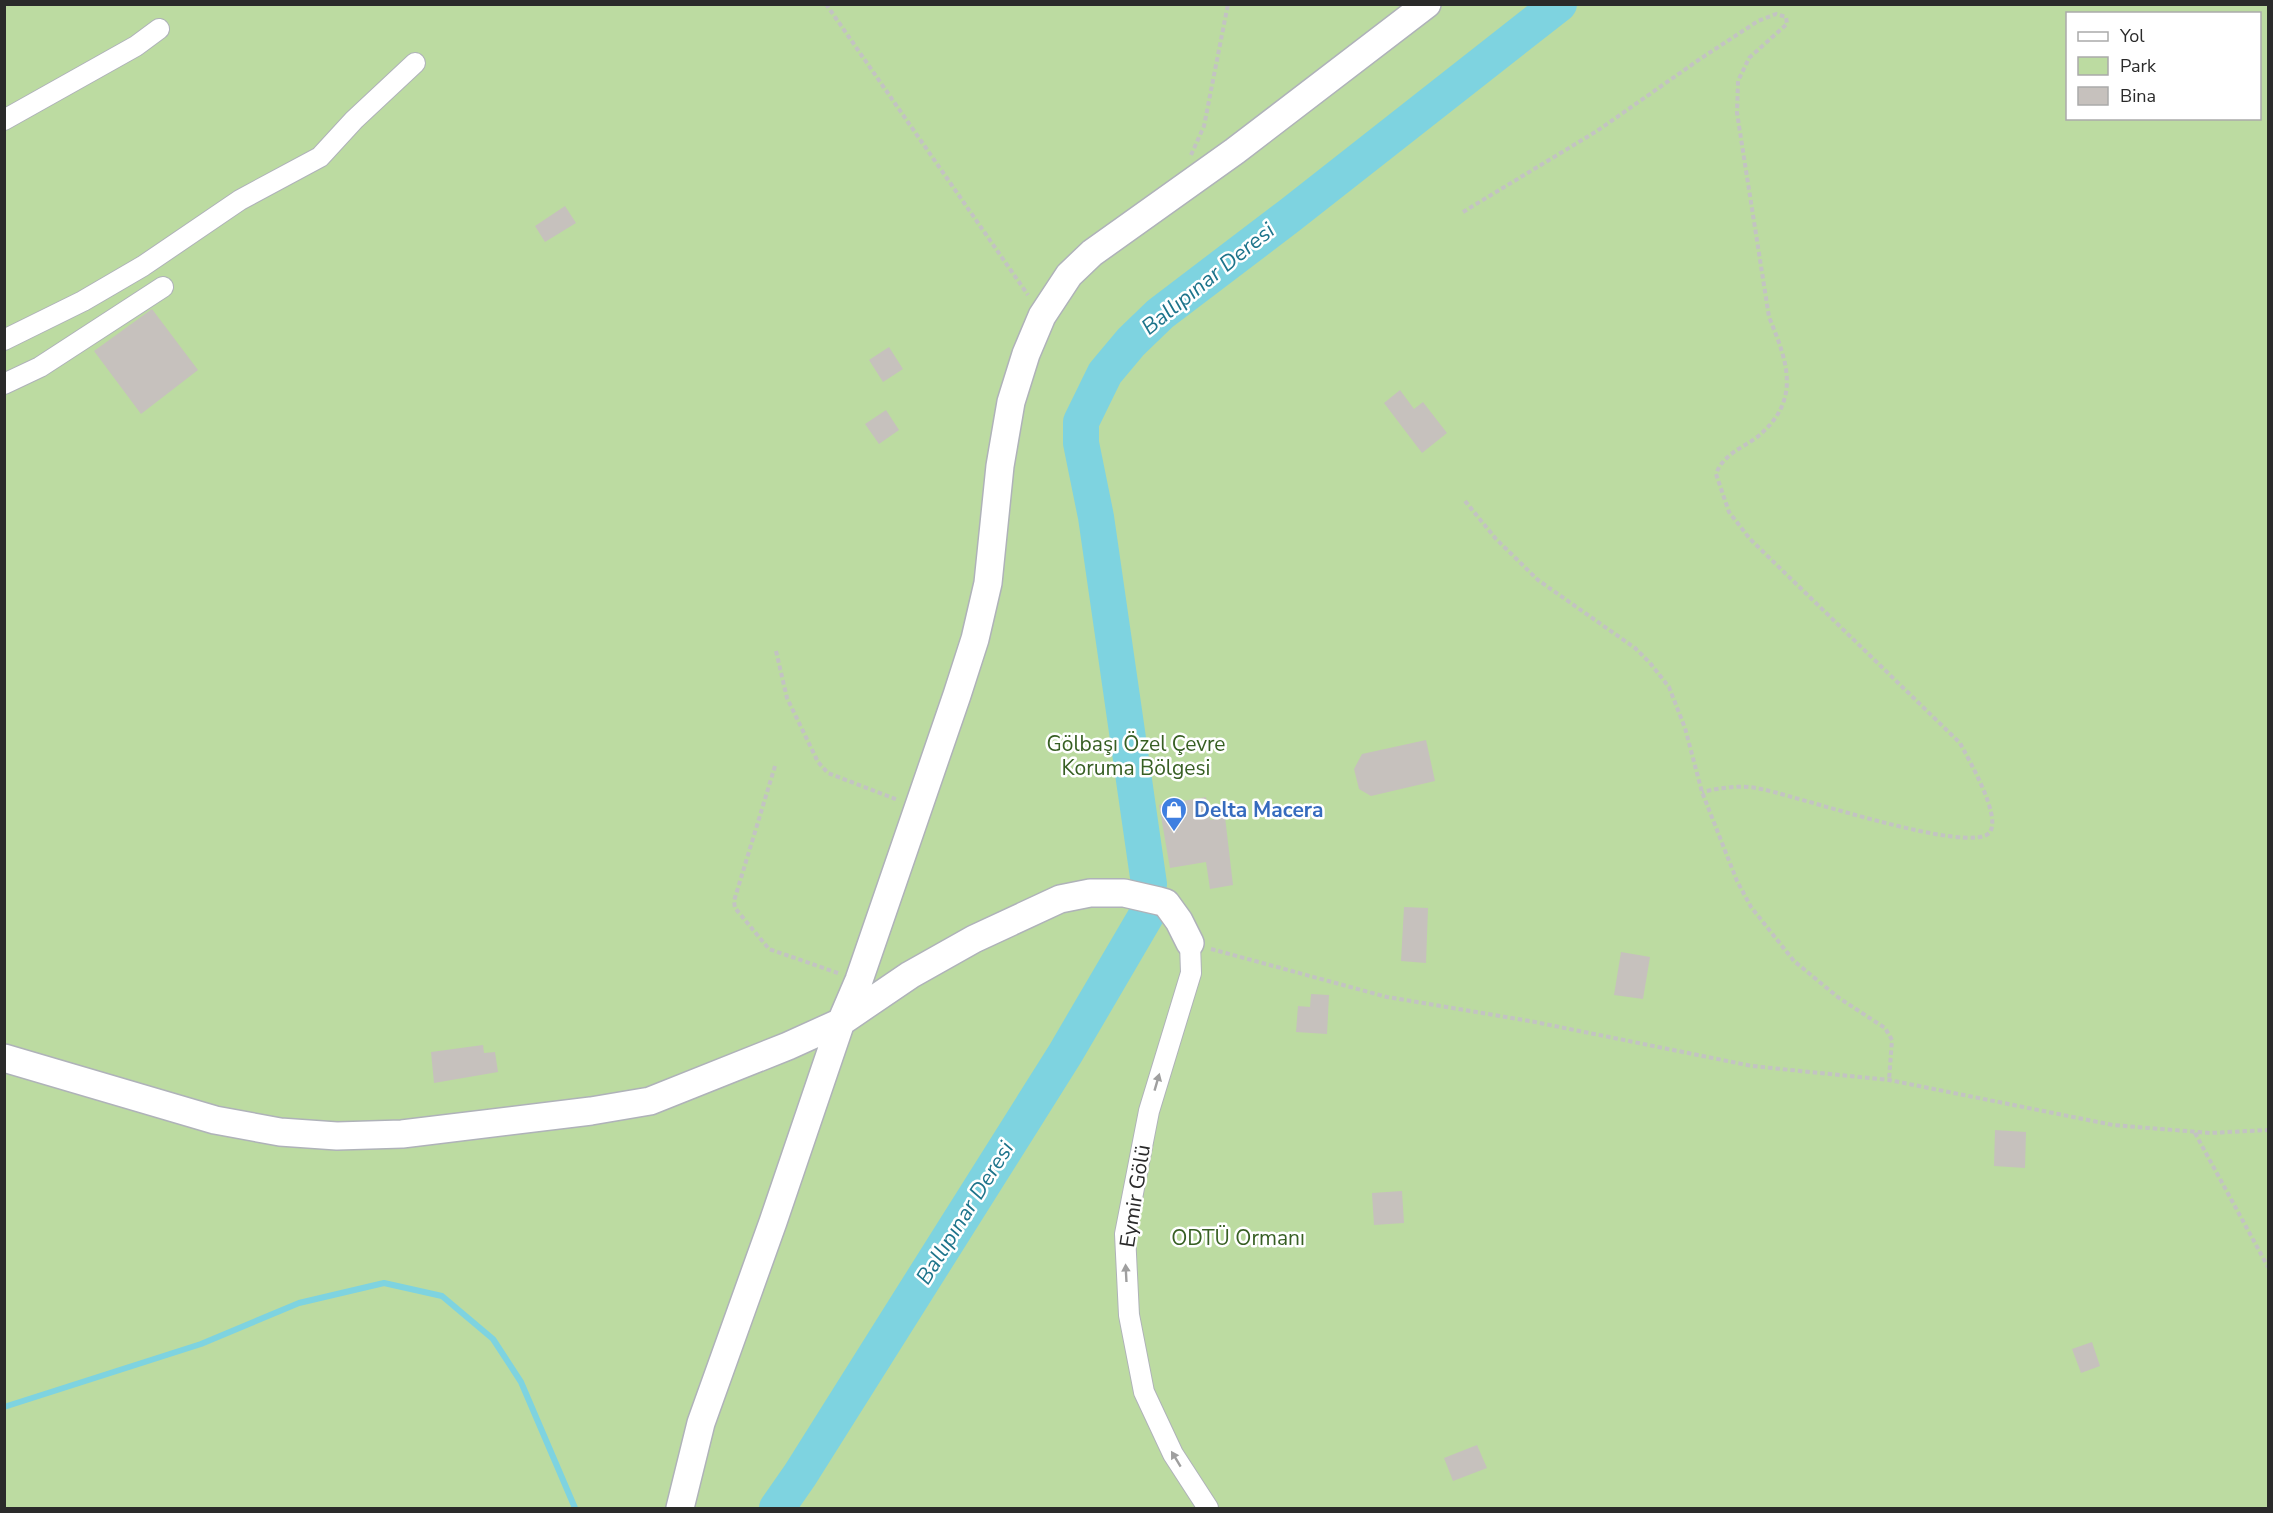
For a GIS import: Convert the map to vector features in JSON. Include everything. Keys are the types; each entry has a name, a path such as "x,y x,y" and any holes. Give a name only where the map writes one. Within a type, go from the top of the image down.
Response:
{"street":[{"path":"680,1509 701,1423 841,1022 859,980 975,639 988,583 1000,466 1011,402 1026,354 1042,316 1069,275 1092,253 1235,151 1427,4"},
{"path":"4,120 136,46 159,29"},
{"path":"4,340 83,302 143,266 240,200 320,157 354,120 415,63"},
{"path":"4,384 40,367 163,287"},
{"path":"4,1058 215,1120 280,1132 338,1136 402,1134 591,1111 650,1101 788,1046 841,1022 910,975 974,939 1060,899 1090,893 1124,893 1166,903 1179,921 1190,943"},
{"name":"Eymir Gölü","path":"1190,943 1191,973 1149,1111 1125,1234 1129,1315 1144,1392 1173,1454 1208,1509"}],"path":[{"path":"826,4 1042,316"},
{"path":"1173,194 1204,126 1228,4"},
{"path":"1463,212 1597,131 1758,21 1776,14 1786,17 1787,24 1780,32 1749,58 1738,81 1737,113 1769,317 1780,344 1788,374 1785,401 1769,425 1720,463 1716,474 1729,512 1750,539 1960,743 1977,775 1993,822 1989,832 1983,837 1957,837 1914,831 1789,794 1754,788 1727,787 1702,792"},
{"path":"1465,501 1502,546 1538,580 1635,648 1669,687 1702,792 1737,881 1751,907 1767,930 1794,961 1816,980 1885,1028 1892,1040 1889,1080"},
{"path":"776,651 787,698 818,762 828,773 917,807"},
{"path":"775,766 734,901 735,908 769,949 859,980"},
{"path":"1190,943 1387,997 1535,1022 1752,1066 1889,1080 2113,1125 2194,1132 2268,1130"},
{"path":"2194,1132 2268,1267"}],"green space":[{"name":"Gölbaşı Özel Çevre Koruma Bölgesi","path":"5,5 2268,5 2268,1508 5,1508"}],"building":[{"path":"565,206 576,223 545,242 535,226"},
{"path":"152,309 198,370 141,414 94,351"},
{"path":"889,347 903,369 883,382 869,360"},
{"path":"1400,390 1414,409 1423,402 1447,433 1422,453 1384,403"},
{"path":"886,410 899,430 879,444 865,424"},
{"path":"1426,740 1435,781 1371,796 1359,789 1354,769 1362,754"},
{"path":"1206,797 1210,820 1225,817 1233,885 1210,889 1206,862 1170,868 1159,805"},
{"path":"1404,907 1428,908 1426,963 1401,961"},
{"path":"1621,952 1650,957 1643,999 1614,995"},
{"path":"1311,994 1329,995 1327,1034 1296,1032 1298,1006 1310,1007"},
{"path":"483,1045 484,1053 495,1052 498,1072 434,1083 431,1052"},
{"path":"1995,1130 2026,1132 2025,1168 1994,1166"},
{"path":"1402,1191 1404,1223 1374,1225 1372,1193"},
{"path":"2092,1342 2100,1366 2081,1373 2072,1349"},
{"path":"1477,1445 1487,1468 1453,1481 1444,1458"}],"waterway":[{"name":"Ballıpınar Deresi","path":"1149,884 1096,517 1081,443 1081,422 1105,373 1131,342 1160,314 1559,4"},
{"name":"Ballıpınar Deresi","path":"777,1508 1065,1054 1147,914"},
{"path":"4,1407 201,1344 299,1303 384,1283 442,1296 493,1339 521,1382 575,1508"}],"place":[{"name":"Delta Macera","path":"1174,833"}],"park label":[{"name":"ODTÜ Ormanı","path":"1238,1238"}]}
